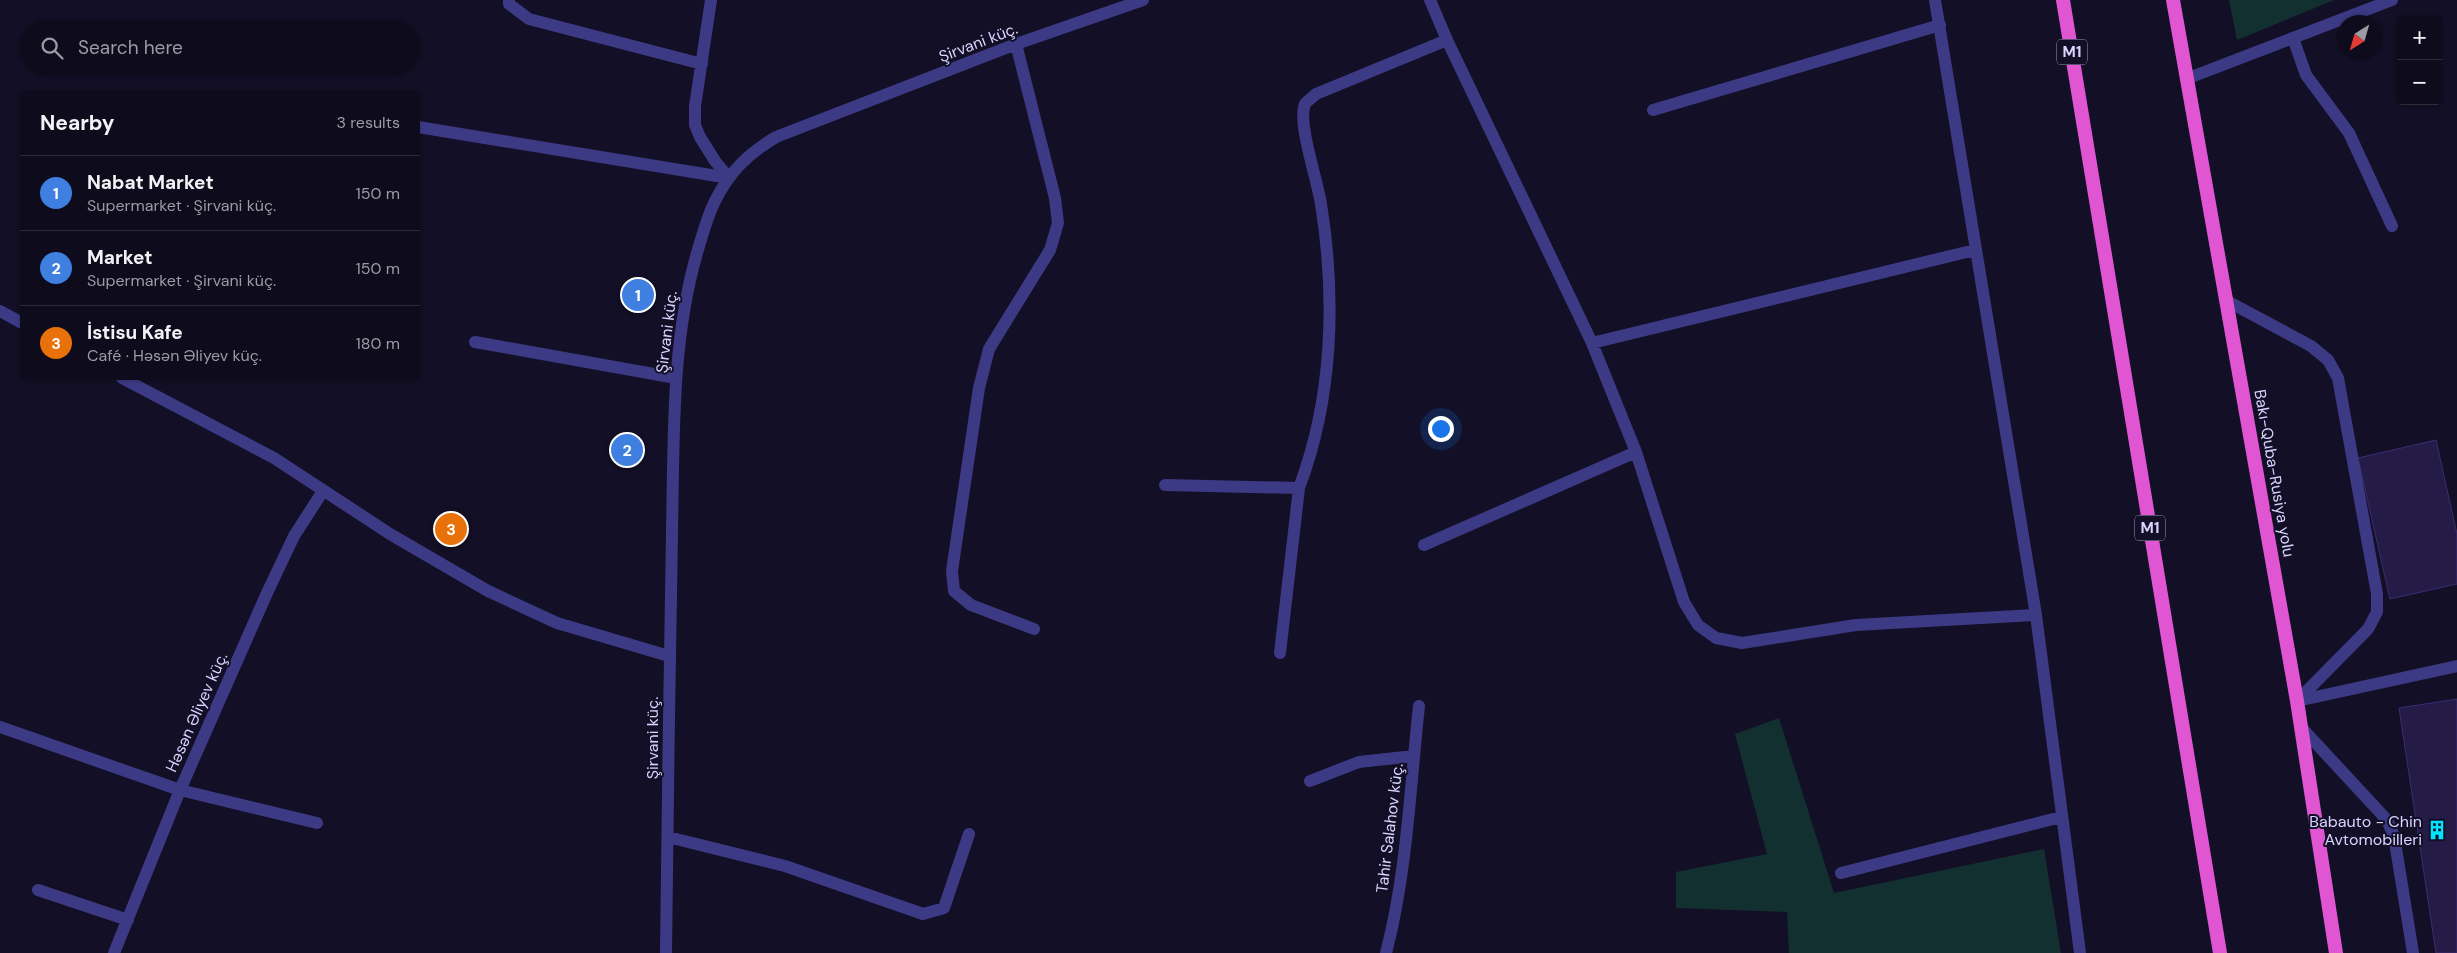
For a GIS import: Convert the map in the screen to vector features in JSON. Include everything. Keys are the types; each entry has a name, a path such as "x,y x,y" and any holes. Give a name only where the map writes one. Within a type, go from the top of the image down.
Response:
{"highway":[{"name":"M1","path":"2064,0 2220,953"},
{"name":"Bakı-Quba-Rusiya yolu","path":"2172,0 2227,301 2296,701 2336,953"}],"street":[{"path":"509,0 509,4 529,18 702,64"},
{"path":"710,0 695,106 695,125 715,161 729,178"},
{"name":"Şirvani küç.","path":"666,953 669,656 676,378 686,291 715,201 729,178 751,153 776,137 1016,44 1143,0"},
{"path":"1430,0 1447,40 1592,343 1636,452 1684,602 1698,625 1716,638 1742,643 1856,624 2036,615"},
{"path":"1935,0 2036,615 2080,953"},
{"path":"2186,79 2392,0"},
{"path":"1653,110 1940,25"},
{"path":"2293,38 2306,75 2349,133 2392,226"},
{"path":"1280,653 1299,488 1309,462 1323,402 1330,325 1328,247 1318,182 1302,122 1305,104 1316,94 1447,40"},
{"path":"1016,44 1055,198 1058,223 1050,250 989,349 979,388 952,571 954,591 971,605 1034,629"},
{"path":"420,127 729,178"},
{"path":"1592,343 1975,250"},
{"path":"2227,301 2311,346 2328,360 2338,378 2376,594 2377,612 2368,629 2296,701"},
{"path":"0,311 20,322"},
{"path":"475,342 676,378"},
{"path":"126,380 274,458 390,534 488,591 557,623 669,656"},
{"path":"1424,545 1636,452"},
{"path":"1164,485 1299,488"},
{"name":"Həsən Əliyev küç.","path":"114,953 180,790 294,536 323,490"},
{"path":"2296,701 2457,666"},
{"name":"Tahir Salahov küç.","path":"1386,953 1392,932 1407,826 1419,706"},
{"path":"2300,726 2387,820 2394,836 2413,953"},
{"path":"0,727 180,790 317,823"},
{"path":"1310,780 1359,762 1414,756"},
{"path":"1841,872 2061,818"},
{"path":"668,837 785,866 923,914 944,908 969,834"},
{"path":"38,890 128,920"}],"green space":[{"path":"2229,0 2334,0 2237,40"},
{"path":"1779,718 1834,893 2044,849 2061,953 1789,953 1787,912 1676,908 1676,872 1767,854 1735,734"}],"building":[{"path":"2436,440 2457,534 2457,584 2390,599 2358,458"},
{"name":"Babauto - Chin Avtomobilleri","path":"2457,699 2457,953 2436,953 2399,708"}],"place":[{"name":"Nabat Market","path":"638,295"},
{"name":"Market","path":"627,450"},
{"name":"İstisu Kafe","path":"451,529"},
{"name":"Babauto - Chin Avtomobilleri","path":"2437,830"}]}
